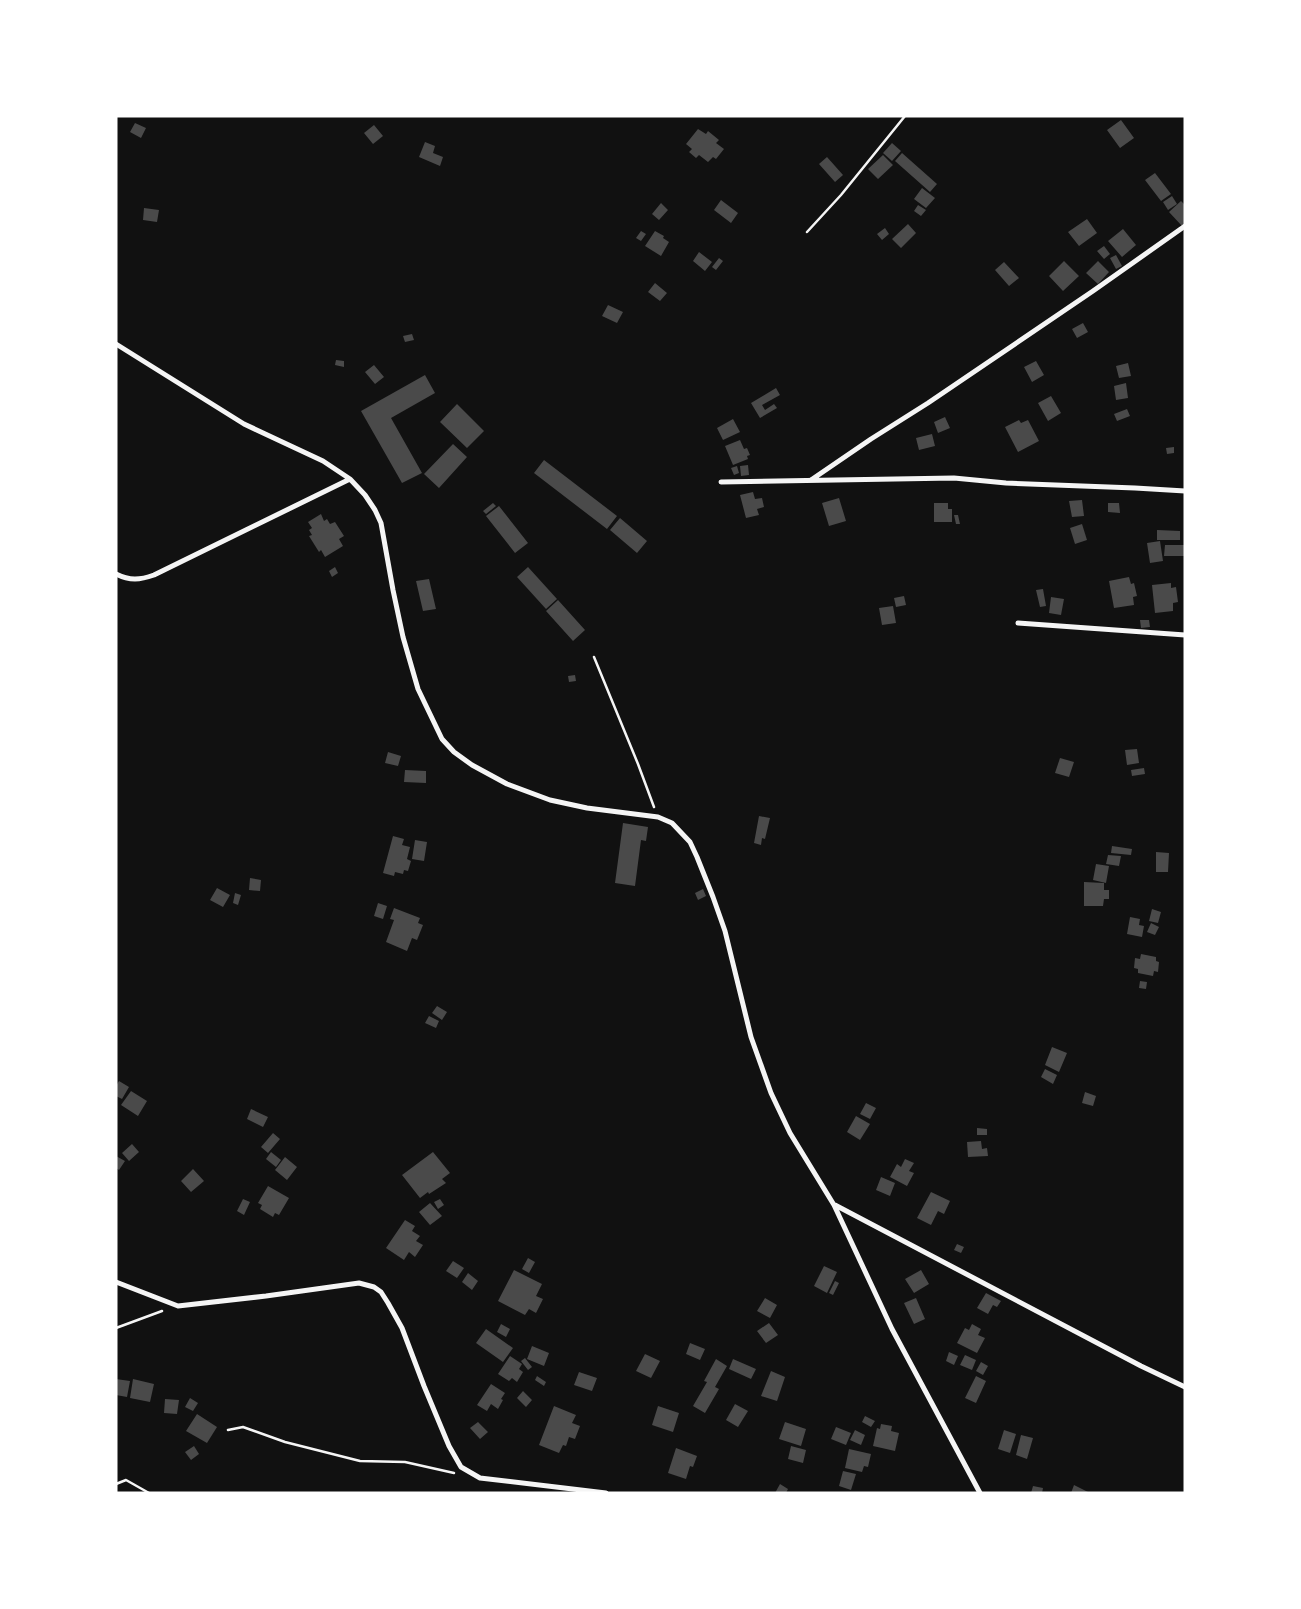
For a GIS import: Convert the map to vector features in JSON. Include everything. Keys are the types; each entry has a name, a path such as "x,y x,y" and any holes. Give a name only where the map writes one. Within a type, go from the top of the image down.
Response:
{"street":[{"path":"811,481 1185,226"},
{"path":"116,344 244,424 323,461 350,479 365,495 381,523 392,590 418,689 442,739 454,752 472,765 507,784 550,800 587,808 658,817 672,823 690,842 714,897 725,931 751,1037 762,1072 790,1133 834,1205 892,1330 980,1493"},
{"path":"721,482 954,478 1006,483 1185,491"},
{"path":"116,574 136,580 154,575 350,479"},
{"path":"1018,623 1185,636"},
{"path":"834,1205 1132,1362 1185,1387"},
{"path":"116,1282 178,1306 359,1284 374,1287 381,1292 402,1328 440,1425 461,1467 480,1478 606,1493"}],"path":[{"path":"807,232 841,196 905,116"},
{"path":"594,657 658,817"},
{"path":"116,1328 178,1306"},
{"path":"228,1430 243,1427 285,1442 360,1461 406,1462 461,1474"},
{"path":"116,1484 126,1480 149,1493"}],"building":[{"path":"1121,120 1134,138 1120,148 1107,130"},
{"path":"135,123 146,128 141,138 130,132"},
{"path":"374,125 383,136 373,144 364,133"},
{"path":"698,129 706,134 708,131 719,140 716,143 724,149 716,159 713,157 708,162 699,155 696,158 689,152 692,149 686,144"},
{"path":"425,142 435,146 433,153 443,157 440,166 419,157"},
{"path":"892,143 901,151 892,161 883,153"},
{"path":"902,153 937,184 930,192 895,161"},
{"path":"883,155 893,165 878,179 868,169"},
{"path":"827,157 843,175 835,182 819,164"},
{"path":"1155,173 1171,194 1161,201 1145,180"},
{"path":"922,188 935,198 926,208 914,199"},
{"path":"1172,196 1177,204 1168,210 1163,202"},
{"path":"721,200 738,213 731,223 714,210"},
{"path":"1181,201 1185,205 1185,224 1182,226 1169,212"},
{"path":"661,203 668,210 659,220 652,214"},
{"path":"918,205 926,210 921,216 914,211"},
{"path":"144,208 159,210 157,222 143,220"},
{"path":"1087,219 1097,233 1079,246 1068,232"},
{"path":"908,224 916,233 901,248 892,239"},
{"path":"885,228 889,234 882,240 877,234"},
{"path":"1123,229 1136,245 1122,257 1108,241"},
{"path":"641,231 646,234 641,241 636,238"},
{"path":"655,231 664,236 663,238 669,242 661,256 645,246"},
{"path":"1104,246 1110,254 1104,259 1097,251"},
{"path":"699,252 712,262 705,271 693,261"},
{"path":"1116,255 1122,266 1116,269 1110,258"},
{"path":"719,258 723,261 716,270 712,267"},
{"path":"1064,261 1079,276 1063,291 1049,276"},
{"path":"1098,261 1109,272 1098,284 1086,273"},
{"path":"1004,262 1019,278 1009,286 995,270"},
{"path":"655,283 667,293 660,301 648,292"},
{"path":"608,305 623,312 617,323 602,316"},
{"path":"1083,323 1088,332 1077,338 1072,329"},
{"path":"412,334 414,340 405,342 403,336"},
{"path":"336,360 344,361 344,367 335,365"},
{"path":"1036,361 1044,375 1032,382 1024,367"},
{"path":"1128,363 1131,376 1119,378 1116,366"},
{"path":"374,365 384,377 375,384 365,372"},
{"path":"425,375 435,393 391,418 422,473 402,483 361,411"},
{"path":"1126,383 1128,398 1116,400 1114,386"},
{"path":"776,388 780,395 762,405 765,410 774,404 777,408 760,418 751,403"},
{"path":"1051,396 1061,413 1048,421 1038,403"},
{"path":"457,404 484,431 467,448 440,422"},
{"path":"1127,409 1130,416 1117,421 1114,414"},
{"path":"945,417 950,428 938,433 934,422"},
{"path":"733,419 740,432 723,440 717,428"},
{"path":"1019,420 1021,423 1028,420 1039,441 1018,452 1005,427"},
{"path":"932,434 935,446 919,450 916,438"},
{"path":"740,440 744,449 747,448 750,455 747,456 748,459 733,465 725,446"},
{"path":"453,444 467,457 439,488 424,474"},
{"path":"1174,447 1174,453 1167,454 1166,448"},
{"path":"544,460 617,516 607,529 534,473"},
{"path":"748,465 749,475 741,476 740,466"},
{"path":"737,466 739,473 734,475 731,468"},
{"path":"753,492 755,499 762,498 764,507 757,509 759,515 746,518 740,495"},
{"path":"839,498 846,521 829,526 822,503"},
{"path":"1082,500 1084,516 1072,517 1069,501"},
{"path":"493,503 496,506 486,514 483,511"},
{"path":"934,503 948,503 948,509 952,509 952,522 934,522"},
{"path":"1108,503 1119,503 1120,513 1108,512"},
{"path":"499,506 528,543 515,553 486,516"},
{"path":"321,514 324,521 327,519 330,524 335,522 344,536 339,539 343,546 325,557 321,550 319,552 309,536 312,535 309,530 312,528 308,522"},
{"path":"954,515 958,515 960,524 956,524"},
{"path":"620,518 647,541 637,553 610,530"},
{"path":"1082,524 1087,540 1075,544 1070,528"},
{"path":"1157,530 1180,531 1180,540 1157,540"},
{"path":"1160,541 1163,561 1150,563 1147,543"},
{"path":"1165,545 1185,545 1185,556 1164,556"},
{"path":"335,567 338,573 332,577 329,571"},
{"path":"528,567 557,599 546,609 517,577"},
{"path":"1129,577 1131,584 1134,583 1137,596 1133,597 1134,605 1114,608 1109,581"},
{"path":"429,579 436,609 423,611 416,581"},
{"path":"1171,583 1171,588 1176,587 1178,602 1173,603 1173,611 1155,613 1152,585"},
{"path":"1043,589 1046,606 1040,607 1036,590"},
{"path":"904,596 906,605 896,607 894,598"},
{"path":"1051,597 1064,599 1061,615 1049,613"},
{"path":"558,600 585,630 573,641 546,611"},
{"path":"893,606 896,623 882,625 879,608"},
{"path":"1140,620 1149,620 1150,627 1141,628"},
{"path":"575,675 576,681 569,682 568,676"},
{"path":"1137,749 1139,763 1127,765 1125,750"},
{"path":"388,752 401,756 398,766 385,763"},
{"path":"1060,758 1074,762 1069,777 1055,773"},
{"path":"1144,768 1145,774 1132,776 1131,770"},
{"path":"405,770 426,771 426,783 404,782"},
{"path":"759,816 770,818 765,839 762,838 761,845 754,843"},
{"path":"623,823 648,827 646,841 641,840 635,886 615,883"},
{"path":"393,836 404,839 402,845 410,847 407,859 411,861 408,871 404,870 403,874 395,872 394,876 383,873"},
{"path":"415,840 427,842 424,861 412,859"},
{"path":"1112,846 1132,849 1131,855 1111,853"},
{"path":"1156,852 1169,853 1168,872 1156,872"},
{"path":"1108,855 1121,856 1119,866 1106,864"},
{"path":"1096,864 1109,866 1106,883 1093,880"},
{"path":"250,878 261,880 260,891 249,890"},
{"path":"1084,882 1104,883 1104,890 1109,890 1109,899 1104,899 1103,906 1084,906"},
{"path":"217,888 230,895 223,907 210,900"},
{"path":"703,889 706,896 698,900 695,893"},
{"path":"235,893 241,895 238,905 233,903"},
{"path":"378,903 387,906 383,919 374,916"},
{"path":"394,908 420,918 418,923 423,925 417,940 412,938 407,951 386,942 394,920 390,919"},
{"path":"1152,909 1161,912 1158,923 1149,921"},
{"path":"1130,917 1140,919 1139,925 1144,926 1142,937 1127,934"},
{"path":"1151,923 1159,927 1155,935 1147,932"},
{"path":"1141,954 1156,957 1156,961 1159,962 1158,972 1154,971 1153,976 1138,973 1138,969 1134,968 1135,958 1140,959"},
{"path":"1140,981 1147,982 1146,989 1139,988"},
{"path":"437,1006 447,1012 442,1020 432,1013"},
{"path":"429,1016 439,1021 436,1028 425,1023"},
{"path":"1052,1047 1067,1053 1059,1072 1045,1065"},
{"path":"1045,1069 1057,1075 1053,1084 1041,1077"},
{"path":"119,1081 129,1087 122,1099 116,1096 116,1086"},
{"path":"131,1091 147,1101 138,1116 121,1105"},
{"path":"1085,1092 1096,1096 1093,1106 1082,1103"},
{"path":"866,1103 876,1108 870,1119 860,1114"},
{"path":"251,1109 268,1117 263,1127 247,1119"},
{"path":"856,1116 870,1124 860,1140 847,1132"},
{"path":"977,1128 987,1129 987,1135 977,1135"},
{"path":"273,1133 280,1139 268,1153 261,1147"},
{"path":"981,1141 982,1149 987,1148 988,1156 968,1157 967,1142"},
{"path":"132,1144 139,1152 129,1161 122,1153"},
{"path":"271,1152 281,1160 276,1167 266,1159"},
{"path":"433,1152 450,1173 442,1179 446,1183 420,1198 402,1175"},
{"path":"116,1156 125,1161 119,1170 116,1168"},
{"path":"285,1157 297,1167 287,1180 275,1170"},
{"path":"905,1159 914,1163 909,1171 914,1173 907,1186 890,1177 897,1164 901,1167"},
{"path":"193,1169 204,1181 191,1192 181,1181"},
{"path":"881,1177 895,1183 890,1196 876,1190"},
{"path":"268,1186 289,1198 279,1215 275,1213 273,1217 260,1209 262,1205 258,1203"},
{"path":"931,1192 950,1201 944,1214 938,1211 931,1225 917,1218"},
{"path":"243,1199 250,1202 244,1215 237,1211"},
{"path":"440,1199 444,1205 438,1209 434,1202"},
{"path":"430,1203 442,1216 430,1225 419,1212"},
{"path":"405,1220 415,1226 412,1231 420,1236 416,1241 423,1245 415,1257 409,1252 404,1260 386,1248"},
{"path":"957,1244 964,1247 961,1253 954,1250"},
{"path":"528,1258 535,1262 529,1273 522,1269"},
{"path":"453,1261 464,1268 457,1278 446,1271"},
{"path":"824,1266 837,1272 827,1293 814,1286"},
{"path":"514,1270 542,1284 536,1296 543,1299 536,1313 529,1309 525,1315 498,1301"},
{"path":"921,1270 929,1284 914,1293 905,1279"},
{"path":"468,1273 478,1281 472,1290 462,1282"},
{"path":"835,1281 839,1283 833,1295 829,1293"},
{"path":"986,1293 1001,1301 997,1307 993,1305 988,1314 977,1308"},
{"path":"765,1298 777,1305 770,1318 757,1311"},
{"path":"916,1298 925,1319 914,1324 904,1303"},
{"path":"769,1323 778,1335 766,1343 757,1331"},
{"path":"501,1324 510,1329 506,1337 497,1332"},
{"path":"972,1324 981,1329 978,1335 985,1338 977,1353 957,1343 965,1328 969,1330"},
{"path":"486,1329 513,1348 503,1362 476,1343"},
{"path":"690,1343 705,1349 700,1360 686,1354"},
{"path":"532,1346 549,1353 544,1366 527,1359"},
{"path":"949,1352 958,1356 954,1365 946,1361"},
{"path":"645,1354 660,1361 651,1378 636,1371"},
{"path":"965,1355 976,1360 972,1370 960,1365"},
{"path":"510,1356 522,1364 519,1369 523,1372 517,1382 512,1378 509,1381 498,1374"},
{"path":"525,1358 532,1367 528,1370 521,1361"},
{"path":"716,1359 727,1366 715,1387 719,1389 705,1413 693,1406 707,1382 704,1381"},
{"path":"733,1359 756,1369 751,1379 729,1369"},
{"path":"981,1362 988,1366 983,1375 976,1371"},
{"path":"771,1371 785,1377 777,1401 761,1396"},
{"path":"579,1372 597,1378 592,1391 574,1385"},
{"path":"537,1376 546,1382 544,1386 535,1380"},
{"path":"976,1376 986,1381 976,1403 965,1398"},
{"path":"116,1379 130,1381 127,1397 116,1395"},
{"path":"133,1379 154,1384 150,1402 130,1398"},
{"path":"491,1384 505,1393 498,1409 491,1404 487,1411 477,1405"},
{"path":"523,1391 532,1400 526,1407 517,1398"},
{"path":"190,1398 198,1403 193,1411 185,1407"},
{"path":"165,1399 179,1400 177,1414 164,1413"},
{"path":"735,1404 748,1411 738,1427 726,1420"},
{"path":"554,1406 576,1415 572,1423 580,1426 575,1439 569,1437 566,1446 563,1445 559,1453 539,1445"},
{"path":"658,1406 679,1413 673,1432 652,1425"},
{"path":"197,1414 217,1427 207,1443 186,1431"},
{"path":"865,1416 875,1421 871,1427 862,1422"},
{"path":"478,1422 488,1432 480,1439 470,1428"},
{"path":"785,1422 806,1429 801,1446 779,1439"},
{"path":"881,1424 892,1426 891,1431 899,1433 895,1451 873,1446 877,1428 880,1429"},
{"path":"836,1427 851,1433 846,1445 831,1439"},
{"path":"855,1430 865,1435 861,1445 850,1440"},
{"path":"1004,1430 1016,1434 1010,1453 998,1449"},
{"path":"1021,1435 1033,1438 1027,1459 1016,1455"},
{"path":"194,1446 199,1454 191,1460 185,1452"},
{"path":"791,1446 806,1450 803,1463 788,1459"},
{"path":"676,1448 697,1456 693,1467 690,1466 686,1479 668,1473"},
{"path":"849,1449 871,1454 868,1467 864,1466 862,1472 845,1468"},
{"path":"843,1471 856,1474 851,1490 839,1486"},
{"path":"780,1484 788,1489 786,1493 775,1493"},
{"path":"1074,1485 1090,1493 1071,1493"},
{"path":"1033,1486 1043,1488 1042,1493 1031,1493"}]}
